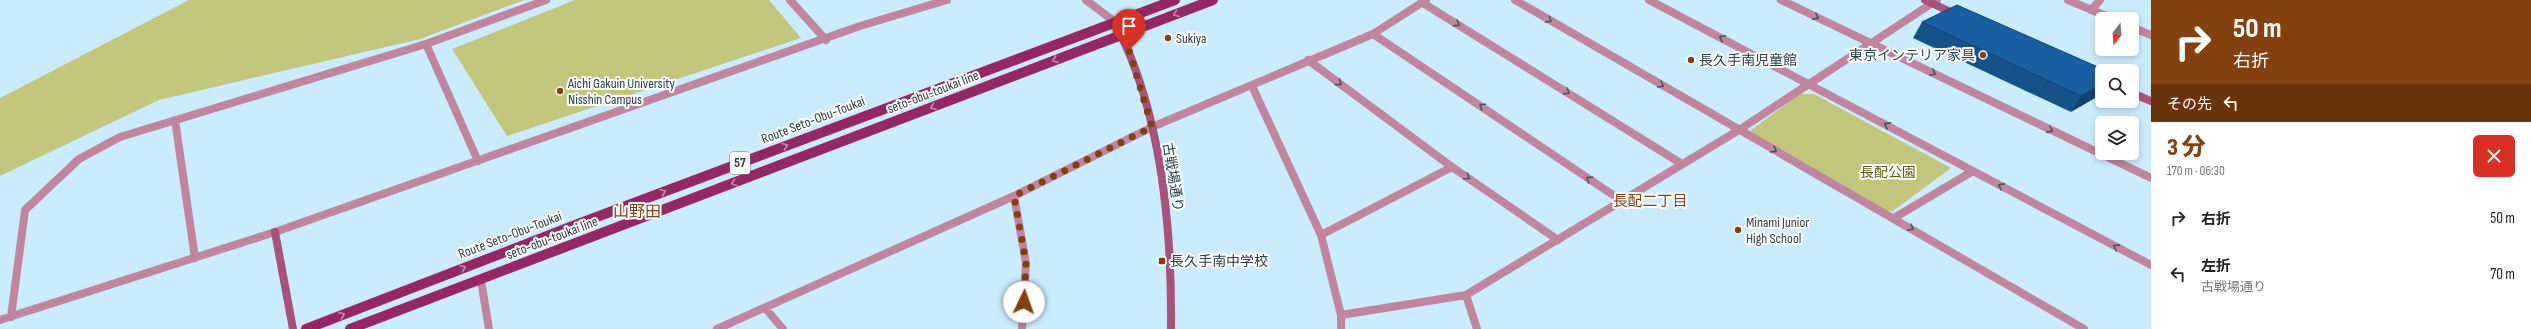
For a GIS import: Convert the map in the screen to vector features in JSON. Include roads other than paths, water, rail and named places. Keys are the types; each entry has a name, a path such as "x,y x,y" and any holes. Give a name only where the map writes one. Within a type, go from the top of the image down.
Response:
{"main road":[{"name":"Route Seto-Obu-Toukai","path":"306,329 1175,0"},
{"name":"seto-obu-toukai line","path":"350,329 1213,0"}],"street":[{"path":"11,317 24,210 79,160 120,137 426,44 546,0"},
{"path":"790,0 826,40"},
{"path":"0,320 275,232 826,40 860,26 948,0"},
{"path":"1086,0 1115,22 1121,35"},
{"path":"1515,0 2084,329"},
{"path":"1649,0 2151,265"},
{"path":"1781,0 2151,178"},
{"path":"2068,0 2096,12"},
{"path":"2091,10 2100,0"},
{"path":"1340,315 1466,295 1739,130 1932,1 1961,16"},
{"path":"717,329 766,309 1014,196 1152,127 1252,86 1308,60 1373,34 1425,2 1682,164"},
{"path":"2139,30 2151,35"},
{"path":"1373,34 1622,201"},
{"name":"古戦場通り","path":"1121,35 1129,50 1152,127 1161,165 1170,252 1171,329"},
{"path":"426,44 478,161"},
{"path":"1308,60 1452,167 1558,240"},
{"path":"1252,86 1321,235 1340,315 1341,329"},
{"path":"2139,96 2151,101"},
{"path":"175,120 195,258"},
{"path":"1321,235 1452,167"},
{"path":"1894,218 1973,171"},
{"path":"1014,196 1026,263 1022,329"},
{"path":"275,232 293,329"},
{"path":"481,280 489,329"},
{"path":"1466,295 1478,329"},
{"path":"766,309 783,329"}],"place":[{"name":"Sukiya","path":"1168,38"},
{"name":"東京インテリア家具","path":"1983,55"},
{"name":"長久手南児童館","path":"1691,60"},
{"name":"Aichi Gakuin University Nisshin Campus","path":"560,91"},
{"name":"Minami Junior High School","path":"1738,230"},
{"name":"長久手南中学校","path":"1162,261"}],"district":[{"name":"長配二丁目","path":"1650,201"},
{"name":"山野田","path":"637,212"}],"park label":[{"name":"長配公園","path":"1888,172"}]}
